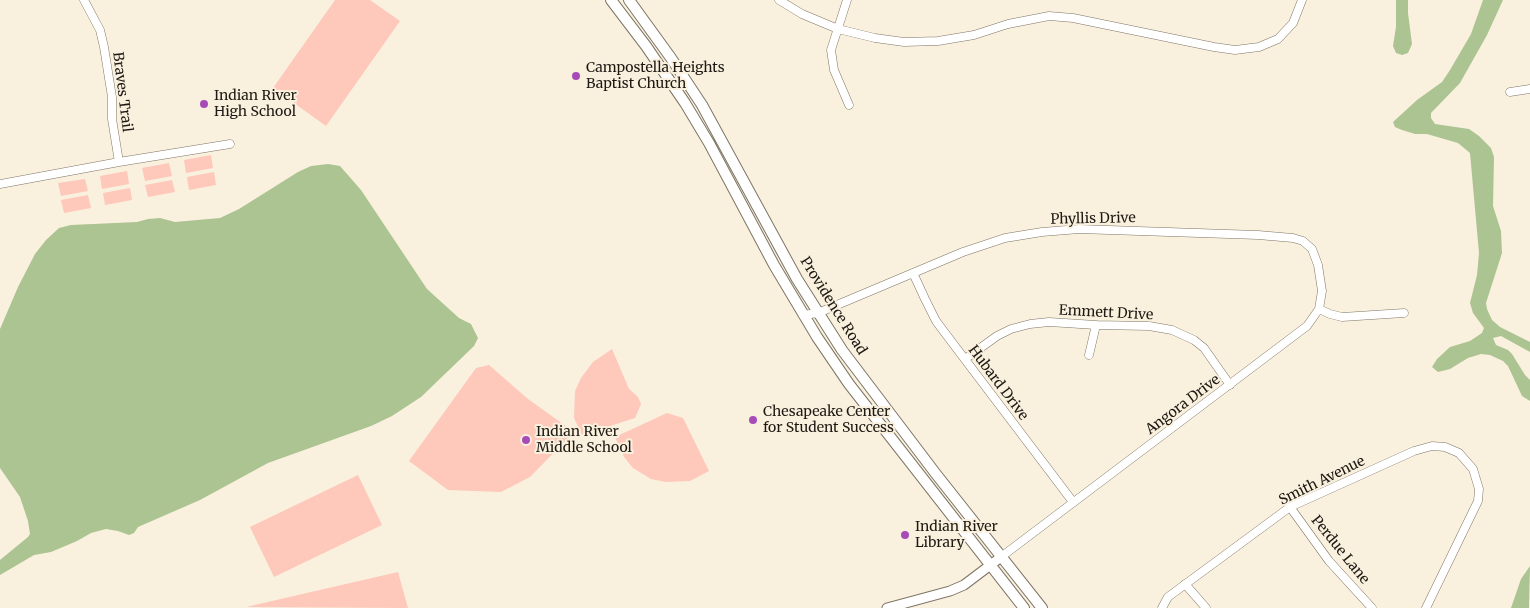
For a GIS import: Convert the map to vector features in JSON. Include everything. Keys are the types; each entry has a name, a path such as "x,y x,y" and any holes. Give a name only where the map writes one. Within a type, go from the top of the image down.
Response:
{"main road":[{"name":"Providence Road","path":"612,0 685,104 803,315 849,384 1024,608"},
{"name":"Providence Road","path":"629,0 666,50 702,105 818,313 859,373 1042,608"}],"street":[{"name":"Braves Trail","path":"84,0 100,30 104,47 119,162"},
{"path":"779,0 802,14 838,29 875,38 904,42 938,41 1049,16 1073,18 1235,50 1259,47 1278,39 1293,22 1302,0"},
{"path":"847,0 831,50 834,70 849,105"},
{"path":"1510,92 1530,89"},
{"path":"0,184 230,144"},
{"name":"Phyllis Drive","path":"803,315 818,313 963,252 1005,238 1079,229 1258,235 1293,238 1303,241 1308,244 1315,254 1321,277 1322,291 1319,309"},
{"name":"Hubard Drive","path":"913,273 936,321 1073,502"},
{"path":"1319,309 1342,317 1404,313"},
{"name":"Angora Drive","path":"1001,557 1298,334 1314,318 1319,309"},
{"name":"Emmett Drive","path":"966,359 997,336 1020,326 1049,322 1148,326 1172,330 1194,340 1204,348 1230,385"},
{"path":"1089,355 1096,325"},
{"name":"Smith Avenue","path":"1162,608 1168,597 1290,508 1414,451 1432,446 1445,447 1459,453 1474,469 1479,489 1478,501 1426,608"},
{"name":"Perdue Lane","path":"1290,508 1329,561 1372,608"},
{"path":"887,608 950,592 1001,557"},
{"path":"1185,584 1206,608"}],"shaded area":[{"path":"335,0 370,0 400,21 326,126 273,88"},
{"path":"1396,0 1408,0 1412,44 1408,53 1402,55 1396,53 1393,46 1396,27"},
{"path":"1483,0 1503,0 1487,35 1460,83 1431,113 1431,118 1435,124 1469,129 1491,148 1494,157 1493,206 1501,231 1502,253 1486,303 1492,320 1500,327 1530,342 1530,352 1501,336 1493,338 1496,345 1508,350 1512,354 1530,380 1530,401 1522,396 1508,366 1503,361 1490,355 1481,354 1468,358 1450,369 1438,372 1432,367 1437,359 1450,347 1470,341 1482,333 1484,328 1473,313 1470,303 1477,275 1479,253 1470,153 1458,143 1427,134 1415,134 1402,130 1395,127 1393,122 1417,100 1442,82 1471,34"},
{"path":"211,155 213,168 186,173 184,160"},
{"path":"169,163 172,176 145,181 142,168"},
{"path":"328,164 340,166 361,190 427,289 459,318 471,324 478,338 474,346 421,397 392,416 371,426 268,463 200,500 138,527 134,533 129,535 106,529 91,533 51,552 34,555 0,575 0,560 30,534 20,497 0,468 0,329 35,254 46,240 59,228 71,225 137,222 160,218 175,222 220,218 239,209 298,172 311,166"},
{"path":"127,171 129,184 102,189 100,176"},
{"path":"214,172 216,185 189,190 187,177"},
{"path":"85,179 88,191 61,196 58,183"},
{"path":"172,180 175,192 148,197 145,185"},
{"path":"130,188 132,200 105,205 103,193"},
{"path":"88,195 91,208 64,213 61,200"},
{"path":"612,349 629,389 638,397 641,404 635,418 582,435 574,418 575,391 581,378 593,362"},
{"path":"489,365 528,399 574,432 530,477 501,492 448,490 409,461 476,368"},
{"path":"667,413 683,418 709,471 690,481 666,482 651,479 633,468 624,457 615,437"},
{"path":"358,475 382,525 274,577 250,527"},
{"path":"1530,566 1529,608 1511,608 1521,579"},
{"path":"398,572 408,608 246,607"}],"place":[{"name":"Campostella Heights Baptist Church","path":"576,76"},
{"name":"Indian River High School","path":"204,104"},
{"name":"Chesapeake Center for Student Success","path":"753,420"},
{"name":"Indian River Middle School","path":"526,440"},
{"name":"Indian River Library","path":"905,535"}]}
